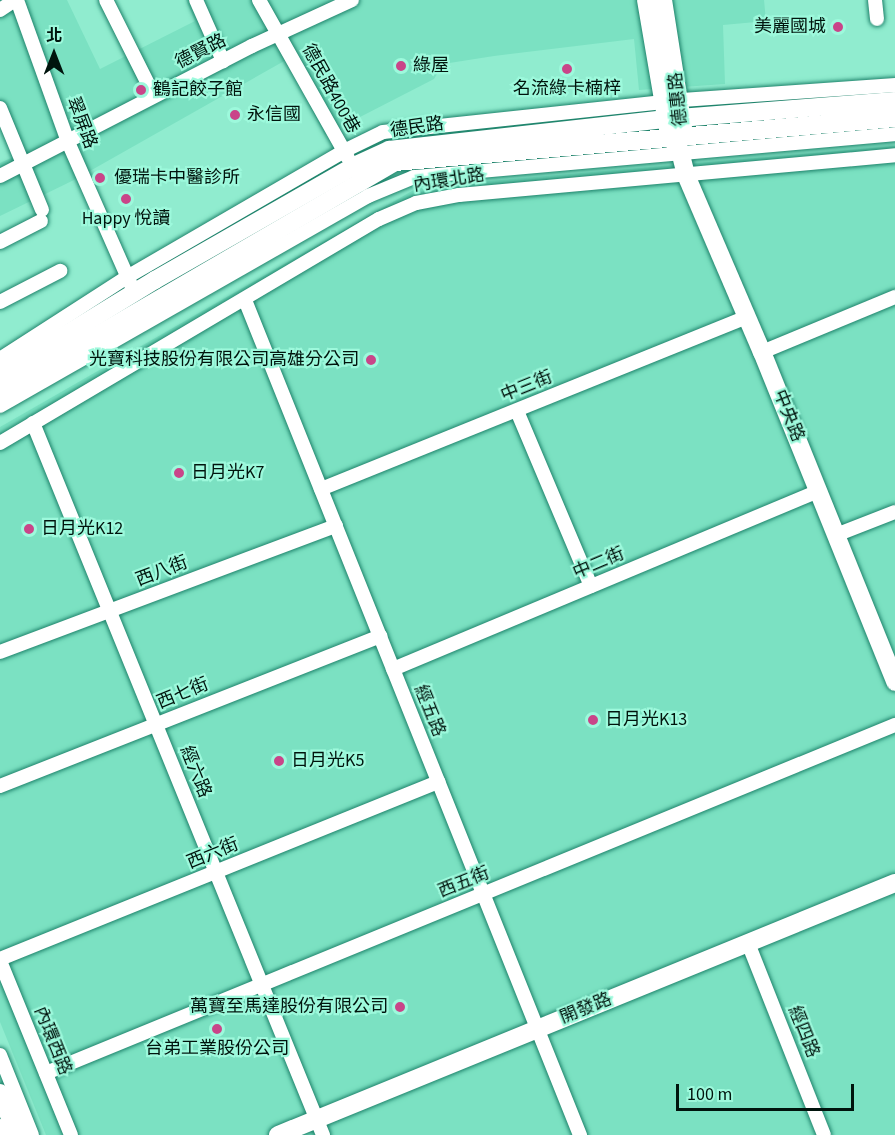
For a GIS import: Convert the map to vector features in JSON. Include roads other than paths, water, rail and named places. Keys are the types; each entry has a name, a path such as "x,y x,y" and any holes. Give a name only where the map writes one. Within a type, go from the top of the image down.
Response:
{"street":[{"path":"0,10 16,0"},
{"name":"翠屏路","path":"16,0 68,142 139,299"},
{"path":"106,0 154,96"},
{"path":"196,0 223,61"},
{"name":"德民路400巷","path":"260,0 356,174"},
{"name":"德賢路","path":"0,176 223,61 352,0"},
{"name":"德惠路","path":"646,0 675,123"},
{"name":"德惠路","path":"663,0 675,123"},
{"path":"875,0 877,19"},
{"name":"德民路","path":"5,374 356,174 423,174 675,123 895,85"},
{"name":"德民路","path":"5,374 356,174 389,150 424,144 675,123 895,100"},
{"path":"0,108 42,215 0,242"},
{"name":"德民路","path":"675,123 895,118"},
{"name":"德民路","path":"675,123 895,134"},
{"name":"中央路","path":"675,123 686,175 762,352 895,682"},
{"name":"內環北路","path":"0,443 379,219 416,203 459,195 895,155"},
{"path":"0,302 60,271"},
{"path":"762,352 895,297"},
{"name":"經五路","path":"245,300 580,1135"},
{"name":"中三街","path":"321,489 747,317"},
{"name":"德民路","path":"0,406 5,374"},
{"path":"517,411 591,586"},
{"name":"經六路","path":"33,423 320,1127"},
{"name":"中二街","path":"393,669 818,490"},
{"path":"836,535 895,512"},
{"name":"西八街","path":"0,652 336,526"},
{"name":"西七街","path":"0,786 380,636"},
{"name":"西五街","path":"46,1074 895,725"},
{"name":"西六街","path":"0,960 439,782"},
{"name":"開發路","path":"278,1135 320,1127 538,1029 895,883"},
{"name":"經四路","path":"748,943 824,1135"},
{"name":"內環西路","path":"0,960 71,1135"},
{"path":"0,1055 7,1105 16,1135"},
{"path":"7,1105 32,1135"},
{"path":"0,1128 3,1135"}],"place":[{"name":"美麗國城","path":"838,27"},
{"name":"綠屋","path":"401,66"},
{"name":"名流綠卡楠梓","path":"567,69"},
{"name":"鶴記餃子館","path":"141,90"},
{"name":"永信國","path":"235,115"},
{"name":"優瑞卡中醫診所","path":"100,178"},
{"name":"Happy 悅讀","path":"126,199"},
{"name":"光寶科技股份有限公司高雄分公司","path":"371,360"},
{"name":"日月光K7","path":"179,473"},
{"name":"日月光K12","path":"29,529"},
{"name":"日月光K13","path":"593,720"},
{"name":"日月光K5","path":"279,761"},
{"name":"萬寶至馬達股份有限公司","path":"400,1007"},
{"name":"台弟工業股份公司","path":"217,1029"}]}
